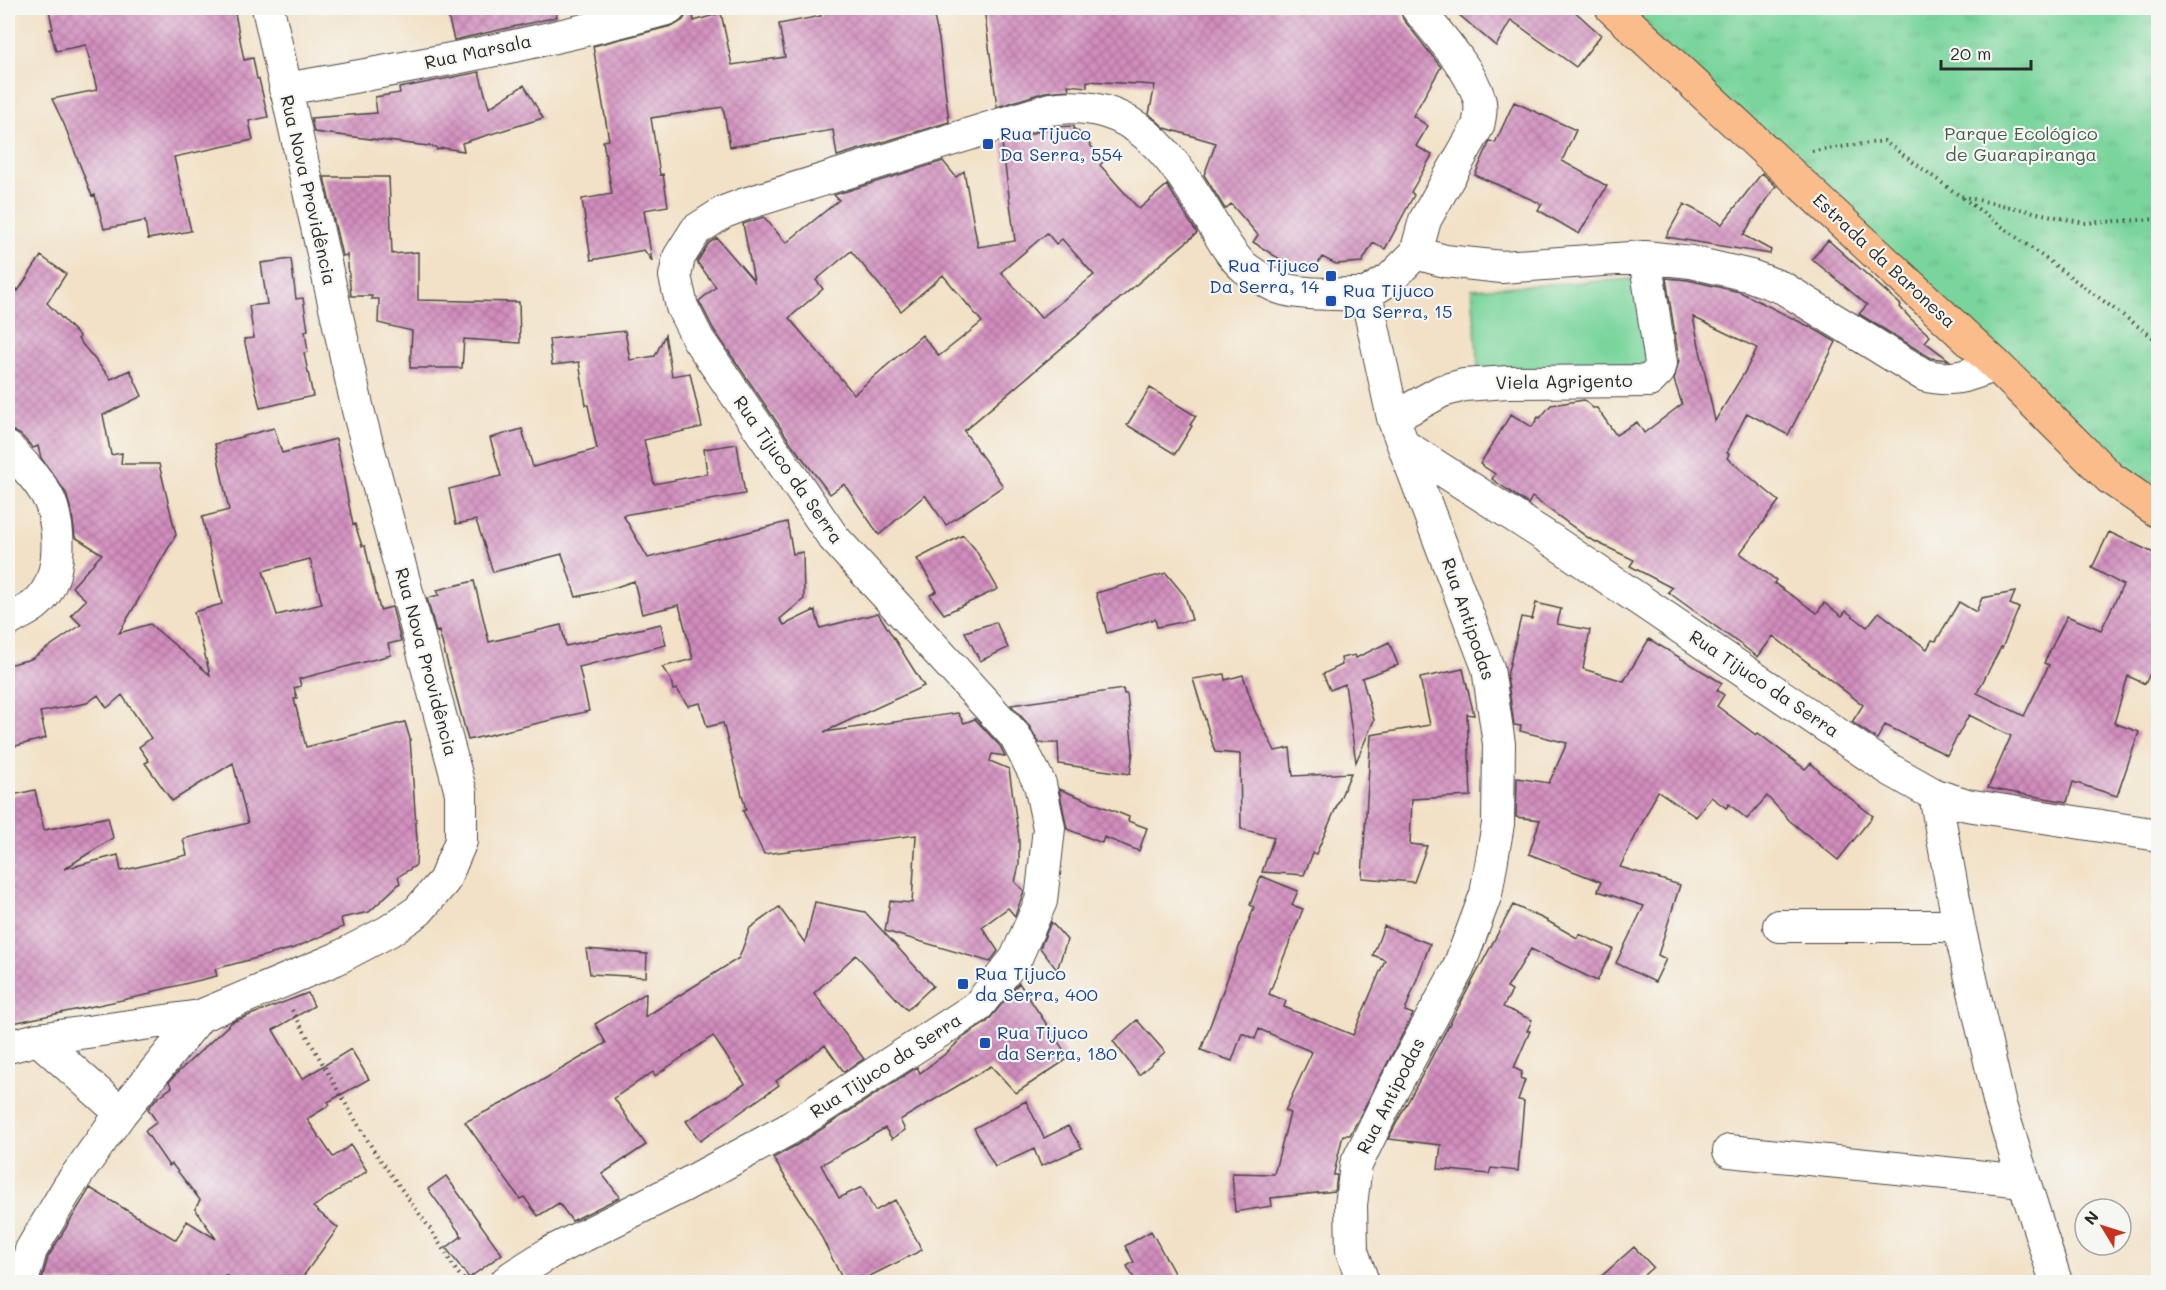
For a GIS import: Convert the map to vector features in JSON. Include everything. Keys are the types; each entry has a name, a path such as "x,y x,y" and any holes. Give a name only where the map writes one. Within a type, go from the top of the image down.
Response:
{"main road":[{"name":"Estrada da Baronesa","path":"1612,8 1996,365 2110,478 2158,511"}],"street":[{"name":"Rua Nova Providência","path":"8,1047 38,1039 200,1016 336,959 388,931 418,911 444,881 462,841 461,793 358,410 268,8"},
{"name":"Rua Marsala","path":"285,89 374,74 604,26 670,8"},
{"path":"1366,294 1390,279 1416,253 1425,220 1478,126 1479,98 1475,88 1457,58 1417,8"},
{"name":"Rua Tijuco da Serra","path":"506,1282 551,1252 683,1186 787,1130 977,1007 1016,958 1041,901 1049,828 1040,784 1015,735 833,537 698,339 682,307 675,276 679,257 696,230 724,212 745,204 1050,109 1071,106 1088,107 1096,108 1146,133 1166,153 1179,169 1227,247 1244,267 1277,287 1316,294 1366,294"},
{"path":"1416,253 1445,261 1502,267 1645,257 1701,264 1751,276 1783,288 1924,375 1939,380 1960,379 1996,365"},
{"name":"Viela Agrigento","path":"1393,418 1442,391 1464,385 1508,382 1648,381 1655,377 1661,363 1645,257"},
{"name":"Rua Antipodas","path":"1363,1282 1352,1251 1351,1205 1356,1165 1390,1095 1458,969 1486,894 1498,824 1499,744 1488,668 1393,418 1366,294"},
{"name":"Rua Tijuco da Serra","path":"1404,446 1553,541 1889,769 1935,795 1967,805 2158,835"},
{"path":"8,448 31,472 52,506 58,555 52,580 36,603 8,621"},
{"path":"1935,795 1959,926 2000,1105 2056,1282"},
{"path":"1779,926 1959,926"},
{"path":"22,1282 31,1250 69,1186 120,1113 200,1016"},
{"path":"38,1039 120,1113"},
{"path":"1730,1151 2024,1181"}],"path":[{"path":"1772,157 1884,141 2158,340"},
{"path":"1960,196 2084,223 2158,219"},
{"path":"277,983 374,1151 466,1282"}],"green space":[{"name":"Parque Ecológico de Guarapiranga","path":"1623,8 2158,8 2158,484 2112,464"},
{"path":"1648,278 1653,365 1479,378 1472,289"}],"building":[{"path":"63,8 234,8 244,60 253,58 268,117 249,121 253,140 174,157 191,231 148,239 145,221 104,229 95,195 92,196 52,99 97,90 86,45 56,51 50,29 53,29 49,10"},
{"path":"446,8 556,8 557,17 454,40"},
{"path":"687,8 692,8 694,21 721,13 732,65 785,57 779,24 821,16 819,8 932,8 939,39 949,122 837,156 833,130 730,147 723,107 651,118 660,175 663,174 668,206 644,210 652,261 644,250 591,260 582,199 612,194 603,141 609,140 593,46 675,25 683,20"},
{"path":"984,8 1400,8 1403,19 1441,67 1413,116 1428,126 1416,146 1432,155 1411,192 1414,195 1385,249 1373,243 1362,262 1336,264 1322,257 1316,267 1292,267 1253,242 1258,235 1231,204 1225,209 1204,175 1216,143 1165,128 1149,114 1155,85 1087,81 1087,87 1068,85 1069,90 1045,92 997,107"},
{"path":"1451,8 1571,8 1601,35 1576,67 1511,20 1496,46"},
{"path":"479,72 489,108 524,85 543,118 462,143 464,151 443,148 437,150 436,147 314,132 311,118 377,113 375,97 400,93 399,88"},
{"path":"1514,102 1576,130 1562,161 1607,186 1579,234 1538,210 1542,204 1475,175 1490,141 1495,143"},
{"path":"1074,126 1074,129 1104,161 1100,165 1139,209 1167,185 1197,233 964,431 1003,486 946,525 925,495 879,535 844,484 830,494 793,446 714,330 699,301 716,287 697,262 709,243 717,238 754,281 743,224 764,217 786,243 839,200 834,195 943,161 956,177 964,171 978,247 1015,241 1002,143 1053,127","holes":["1047,233 1056,244 1062,239 1094,275 1041,318 1001,272","851,251 901,311 943,275 982,322 939,356 922,335 854,394 789,318 823,289 816,280"]},
{"path":"1762,173 1776,186 1743,235 1771,250 1770,254 1666,237 1684,204 1722,224"},
{"path":"324,177 389,177 392,254 418,252 418,300 519,302 520,343 464,339 462,368 410,368 412,331 378,323 379,299 371,299 372,296 351,296 347,255 342,256"},
{"path":"1828,240 1901,305 1900,307 1911,319 1930,336 1925,342 1949,360 1931,358 1859,314 1867,305 1812,259"},
{"path":"41,256 66,274 47,303 80,337 78,339 111,379 130,370 142,396 103,415 111,455 122,453 121,464 159,464 176,535 119,633 150,624 210,675 194,612 222,604 202,517 229,510 215,444 274,428 282,453 336,439 353,525 355,524 362,546 365,546 380,610 392,607 401,641 388,644 391,655 299,679 301,686 294,688 297,698 294,699 306,747 405,722 410,739 417,840 416,865 398,877 400,883 369,912 341,918 343,927 294,948 215,969 217,976 151,992 151,994 8,1024 8,796 35,790 44,830 108,817 113,838 64,869 118,855 121,871 187,855 183,839 248,823 233,763 172,801 145,763 149,761 139,747 151,738 122,695 107,708 98,695 87,703 40,712 46,738 8,748 8,665 31,659 81,625 71,615 86,600 72,587 102,554 75,537 66,493 41,458 38,446 33,448 21,435 8,431 8,306 17,289 18,291","holes":["310,559 322,604 277,615 263,571"]},
{"path":"291,259 296,299 303,298 308,330 305,331 308,352 304,353 313,396 260,408 244,339 254,338 249,306 267,304 261,263"},
{"path":"1666,278 1688,280 1740,292 1836,342 1788,435 1747,413 1727,453 1729,454 1727,458 1779,501 1740,553 1776,580 1774,583 1817,613 1824,603 1842,616 1846,611 1867,627 1879,612 1927,649 1932,640 1936,641 1959,602 1976,612 1982,598 2015,592 2010,604 2019,608 2002,648 1977,693 2024,716 2049,665 2044,663 2067,616 2101,630 2123,585 2092,568 2109,532 2158,555 2158,657 2145,684 2128,676 2114,723 2139,732 2117,796 2073,782 2067,802 1988,788 2011,736 1969,715 1947,755 1885,725 1877,739 1852,722 1863,705 1773,636 1758,657 1668,592 1672,588 1630,566 1634,560 1590,539 1532,497 1528,504 1492,479 1495,474 1480,464 1511,414 1532,427 1538,417 1540,418 1551,405 1584,400 1593,408 1597,408 1616,435 1637,422 1644,433 1682,404 1674,380 1679,360","holes":["1693,317 1757,348 1746,370 1715,421"]},
{"path":"625,331 630,360 655,356 665,335 672,376 690,373 702,427 644,440 654,484 707,474 704,449 737,444 745,494 623,515 648,558 787,522 793,554 803,552 804,599 780,619 784,625 815,610 820,628 878,613 924,686 824,732 958,713 964,723 975,719 1000,746 1005,756 992,754 990,761 1009,769 1019,839 1019,865 1015,882 1024,891 1015,916 1008,908 982,927 998,951 990,962 885,931 890,901 912,903 916,835 764,854 743,811 746,810 723,723 707,727 700,703 688,706 677,689 673,690 671,680 662,667 693,659 679,605 642,614 634,581 576,597 562,554 493,572 476,520 456,524 449,489 501,476 490,438 522,429 533,467 597,449 588,405 586,405 579,362 552,365 549,339"},
{"path":"1150,388 1196,416 1175,454 1127,425"},
{"path":"963,535 975,549 998,589 944,614 930,595 937,591 917,559"},
{"path":"1166,573 1185,596 1192,620 1157,627 1155,619 1107,633 1096,593"},
{"path":"474,581 489,642 561,625 566,646 661,624 666,645 579,667 589,711 468,740 439,631 436,632 427,598 439,595 437,590"},
{"path":"1536,603 1561,609 1557,624 1590,630 1583,669 1624,681 1649,639 1722,683 1717,690 1724,695 1717,706 1756,735 1758,733 1805,769 1811,763 1832,784 1873,816 1838,860 1790,821 1767,796 1747,819 1729,804 1726,808 1711,797 1696,817 1658,791 1620,867 1680,885 1658,955 1666,959 1655,982 1616,963 1644,906 1598,891 1601,882 1529,854 1540,820 1516,817 1517,778 1549,783 1567,743 1520,731 1521,726 1514,725 1507,676 1521,617 1532,619"},
{"path":"996,622 1008,648 980,661 965,632"},
{"path":"1389,642 1398,665 1362,678 1374,720 1356,762 1345,684 1330,690 1323,674 1342,665 1341,658 1355,655 1356,658"},
{"path":"1463,669 1474,715 1467,714 1471,796 1412,799 1410,844 1427,846 1414,882 1362,878 1371,735 1430,725 1420,678"},
{"path":"1224,674 1225,680 1243,675 1254,709 1275,751 1290,748 1293,776 1351,773 1316,854 1313,853 1304,875 1262,872 1274,837 1241,829 1240,754 1215,752 1193,679"},
{"path":"1123,689 1124,694 1127,694 1133,751 1130,774 1059,764 1058,743 1039,743 1028,724 1011,705"},
{"path":"1059,789 1129,817 1128,821 1147,828 1139,851 1104,837 1102,843 1067,829"},
{"path":"1261,876 1298,891 1292,905 1303,909 1269,994 1286,1001 1284,1007 1353,1035 1385,960 1373,955 1384,926 1430,944 1405,1011 1413,1014 1350,1135 1343,1135 1334,1173 1337,1175 1335,1191 1271,1198 1272,1206 1235,1212 1232,1173 1274,1174 1290,1113 1285,1111 1312,1052 1259,1029 1255,1039 1242,1033 1232,1061 1201,1050 1254,907 1250,905"},
{"path":"815,902 865,912 933,986 907,1010 856,955 814,993 864,1059 844,1072 825,1045 776,1081 779,1085 700,1141 686,1121 745,1084 713,1036 655,1076 653,1072 614,1098 646,1145 602,1174 620,1197 572,1221 559,1203 538,1216 524,1197 520,1199 465,1122 505,1102 606,1043 595,1024 646,993 645,1017 739,958 750,928 779,907 805,943"},
{"path":"1513,905 1577,938 1579,934 1613,949 1597,981 1531,949 1507,988 1512,991 1503,1007 1532,1020 1527,1031 1530,1031 1514,1068 1522,1072 1520,1078 1525,1080 1518,1100 1524,1101 1518,1171 1491,1168 1489,1174 1438,1169 1441,1145 1388,1139"},
{"path":"1051,922 1067,940 1057,970 1040,948"},
{"path":"586,949 647,954 646,977 590,974"},
{"path":"1019,983 1069,1058 1016,1093 991,1066 900,1120 905,1130 892,1139 885,1128 821,1165 839,1198 862,1187 875,1211 895,1200 922,1250 858,1282 844,1282 814,1222 773,1158 797,1145 917,1067 920,1073 962,1038 987,1022"},
{"path":"308,993 314,1006 273,1030 302,1079 351,1049 369,1079 328,1102 330,1105 307,1119 333,1157 351,1145 367,1171 313,1207 338,1228 299,1282 239,1282 225,1275 215,1282 41,1282 48,1257 90,1188 176,1240 187,1221 216,1239 195,1209 200,1200 172,1164 169,1166 145,1131 157,1122 148,1109 155,1100 172,1087 169,1082 177,1073 232,1022"},
{"path":"1137,1020 1165,1052 1139,1075 1113,1041"},
{"path":"1026,1101 1044,1138 1068,1126 1082,1148 1041,1166 1034,1149 995,1167 974,1128"},
{"path":"446,1176 502,1254 469,1278 446,1248 462,1236 428,1189"},
{"path":"1151,1231 1179,1282 1136,1282 1127,1266 1134,1262 1125,1246"},
{"path":"1634,1247 1653,1267 1636,1282 1595,1282"}],"place":[{"name":"Rua Tijuco Da Serra, 554","path":"988,144"},
{"name":"Rua Tijuco Da Serra, 14","path":"1331,276"},
{"name":"Rua Tijuco Da Serra, 15","path":"1331,301"},
{"name":"Rua Tijuco da Serra, 400","path":"963,984"},
{"name":"Rua Tijuco da Serra, 180","path":"985,1043"}]}
